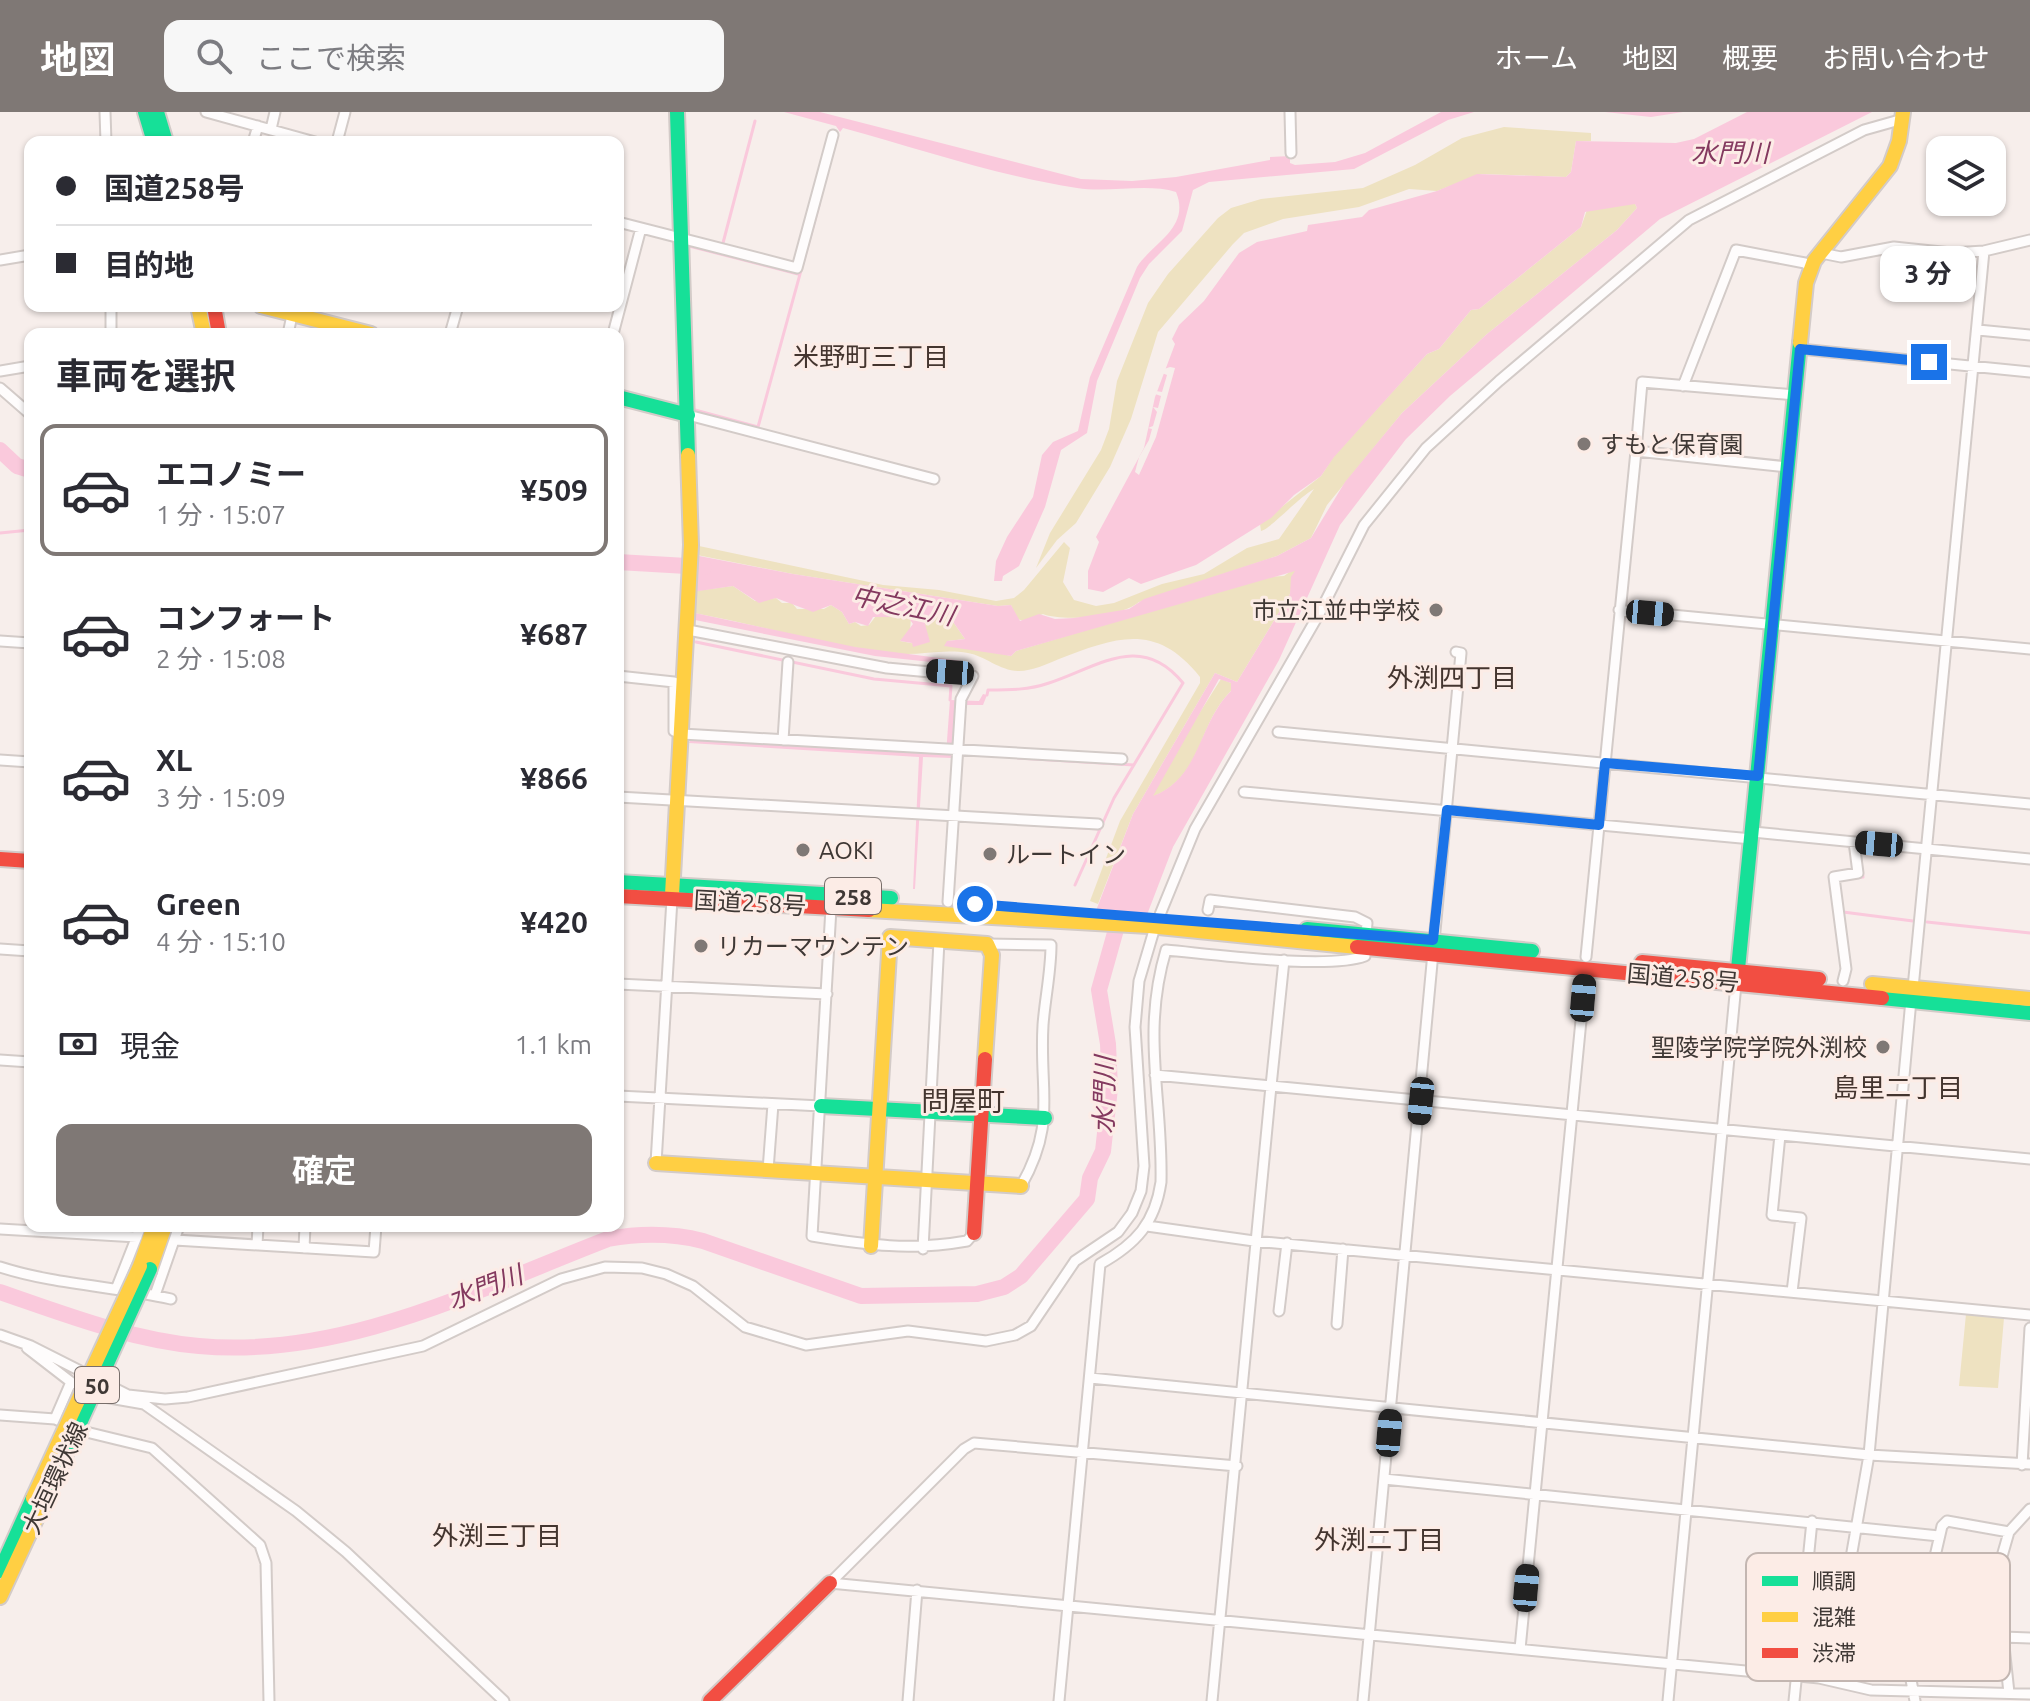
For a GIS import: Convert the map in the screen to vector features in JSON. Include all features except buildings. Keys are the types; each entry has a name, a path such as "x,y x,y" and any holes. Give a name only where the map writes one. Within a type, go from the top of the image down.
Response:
{"main road":[{"path":"145,112 152,136"},
{"path":"157,112 164,136"},
{"path":"672,892 691,545 677,112"},
{"path":"1737,976 1810,268 1878,187 1891,162 1903,115"},
{"path":"300,312 352,328"},
{"path":"624,399 688,415"},
{"path":"0,847 24,848"},
{"path":"0,859 24,861"},
{"name":"国道258号","path":"624,883 672,892 831,908 948,902 1088,916"},
{"name":"国道258号","path":"624,896 672,892 1088,916 1912,994 2030,999"},
{"path":"871,1246 893,905"},
{"path":"890,937 987,944 992,955 974,1233"},
{"name":"国道258号","path":"1737,976 1843,981 2030,1013"},
{"path":"821,1106 1045,1118"},
{"path":"656,1163 1021,1186"},
{"name":"大垣環状線","path":"145,1268 153,1232"},
{"name":"大垣環状線","path":"0,1597 38,1500 162,1232"},
{"name":"大垣環状線","path":"0,1571 38,1500"},
{"path":"710,1701 830,1583"}],"street":[{"path":"105,112 106,136"},
{"path":"206,112 295,136"},
{"path":"271,129 275,112"},
{"path":"339,136 345,112"},
{"path":"1290,112 1291,153"},
{"path":"24,1345 71,1382 104,1397 144,1401 188,1397 423,1346 561,1279 605,1267 642,1268 666,1274 693,1286 745,1327 806,1345 908,1331 986,1341 1015,1335 1031,1326 1075,1261 1118,1232 1132,1213 1141,1191 1144,1166 1135,1027 1139,981 1153,921 1195,829 1319,614 1364,525 1393,485 1426,448 1499,381 1689,220 1864,130 1903,115"},
{"path":"255,136 258,126"},
{"path":"624,224 797,268 833,135"},
{"path":"624,292 641,228"},
{"path":"1821,253 1841,257 1894,247 1951,253 1984,251 2030,240"},
{"path":"1683,386 1736,250 1805,263 1810,268"},
{"path":"1852,1553 1869,1455 1984,251"},
{"path":"0,260 24,256"},
{"path":"1978,330 2030,335"},
{"path":"1800,349 2030,372"},
{"path":"0,371 24,367"},
{"path":"1520,1649 1642,382 1795,395"},
{"path":"0,388 24,409"},
{"path":"688,415 934,479"},
{"path":"1636,451 1788,467"},
{"path":"1619,610 2030,649"},
{"path":"688,628 887,668 973,676 961,704 952,749 954,815 948,902"},
{"path":"0,641 24,643"},
{"path":"1363,1701 1461,653 1456,652"},
{"path":"783,740 788,662"},
{"path":"624,677 674,682 674,731 682,734 1122,759"},
{"path":"1278,732 2030,804"},
{"path":"0,760 24,762"},
{"path":"1244,792 1599,825 1854,842 2030,859"},
{"path":"624,797 1098,824"},
{"path":"1843,981 1846,969 1834,877 1858,873 1854,842"},
{"path":"656,1163 672,892"},
{"path":"1059,1701 1100,1264 1124,1251 1147,1226 1158,1204 1161,1182 1153,1005 1166,950 1284,960 1353,960 1365,956 1367,923 1355,917 1210,900 1208,910"},
{"path":"831,908 812,1236 871,1246 923,1249 967,1241 974,1233"},
{"path":"1204,953 1205,940"},
{"path":"923,1249 939,941"},
{"path":"987,944 1051,945 1043,1025 1045,1118 1037,1158 1021,1186"},
{"path":"0,949 24,951"},
{"path":"1212,1701 1237,1466 1254,1241 1284,960"},
{"path":"1668,1701 1737,976"},
{"path":"624,984 827,994"},
{"path":"0,1060 24,1062"},
{"path":"1155,1075 2030,1159"},
{"path":"624,1096 821,1106"},
{"path":"768,1170 773,1104"},
{"path":"1780,1135 1772,1215 1801,1218 1792,1292"},
{"path":"1147,1226 1254,1241 2030,1315"},
{"path":"0,1229 24,1229"},
{"path":"102,1232 137,1237"},
{"path":"117,1287 139,1232"},
{"path":"155,1295 177,1232"},
{"path":"257,1245 258,1232"},
{"path":"304,1248 305,1232"},
{"path":"175,1240 374,1252 376,1232"},
{"path":"1279,1311 1287,1243"},
{"path":"1337,1324 1343,1249"},
{"path":"0,1267 44,1281 117,1287 171,1299"},
{"path":"1090,1378 1869,1455 2026,1465 2030,1328"},
{"path":"0,1335 144,1401 296,1511 346,1552 504,1701"},
{"path":"55,1419 71,1382"},
{"path":"0,1415 55,1419 82,1431 152,1448 260,1545 266,1563 269,1701"},
{"path":"830,1583 964,1449 974,1443 1082,1450 1237,1466"},
{"path":"1384,1479 1939,1536"},
{"path":"2003,1553 2009,1532 2030,1509"},
{"path":"1809,1553 1812,1521"},
{"path":"1935,1553 1947,1521 2009,1532"},
{"path":"830,1583 1746,1672"},
{"path":"908,1701 917,1590"},
{"path":"2010,1637 2030,1638"},
{"path":"1794,1701 1795,1681"},
{"path":"1832,1681 1914,1696 2030,1694"},
{"path":"2008,1681 2009,1693"}],"shaded area":[{"path":"1504,127 1591,133 1591,141 1576,141 1571,172 1566,177 1481,174 1437,191 1409,189 1359,207 1283,219 1244,233 1158,332 1131,419 1110,467 1076,523 1057,540 1036,568 1050,533 1101,450 1109,429 1117,381 1148,303 1168,274 1218,218 1231,208 1261,199 1363,188 1415,165 1462,138"},
{"path":"1635,204 1637,208 1617,230 1487,334 1402,413 1327,505 1311,538 1277,556 1120,611 1078,618 1043,614 1024,621 1017,619 1011,605 998,606 793,574 697,555 699,546 883,585 939,590 996,601 1014,598 1024,590 1064,542 1070,548 1063,582 1074,600 1096,606 1204,574 1247,548 1279,539 1314,489 1261,531 1260,524 1321,476 1334,456 1427,354 1439,349 1471,310 1479,309 1581,227 1587,210"},
{"path":"1296,571 1290,594 1237,682 1215,673 1133,814 1098,904 1090,901 1120,821 1200,683 1200,677 1168,648 1151,641 1118,641 1080,651 1034,669 1019,671 1005,669 968,653 900,654 865,649 694,613 695,591 733,586 755,601 776,598 782,603 792,603 797,609 824,609 831,605 842,612 849,624 869,625 876,616 911,618 910,631 900,641 916,644 927,618 949,616 965,639 947,641 1011,656 1016,651 1264,577 1284,576"},
{"path":"1221,679 1231,683 1231,691 1220,704 1191,763 1169,788 1152,797 1169,761"},
{"path":"1966,1314 2004,1318 1998,1388 1959,1386"}],"water":[{"path":"784,112 820,112 1081,179 1132,181 1176,177 1270,160 1270,157 1290,156 1290,163 1295,165 1335,162 1365,153 1441,112 1474,112 1448,120 1354,169 1209,182 1193,190 1182,231 1149,264 1140,278 1097,381 1087,433 1061,450 1045,507 1019,566 1003,576 1002,581 994,581 996,561 1007,537 1033,497 1042,455 1053,442 1078,431 1090,377 1137,267 1168,234 1178,216 1176,192 1153,188 1089,189 1047,183 843,128 840,132 836,126"},
{"path":"1605,112 1683,112 1651,117"},
{"path":"1747,112 1872,112 1660,219 1450,396 1406,439 1340,525 1279,660 1173,847 1145,920 1094,916 1133,814 1215,673 1237,682 1290,594 1291,577 1295,571 1016,651 1011,656 944,646 947,641 965,639 949,616 927,618 925,624 930,642 913,647 912,643 900,641 913,624 908,617 873,617 868,626 855,622 849,624 842,612 831,605 813,612 776,598 759,603 733,586 692,592 694,555 793,574 998,606 1011,605 1020,621 1039,614 1055,619 1074,618 1129,609 1144,599 1277,556 1311,538 1345,482 1402,413 1487,334 1617,230 1637,208 1635,204 1585,212 1581,227 1479,309 1471,310 1439,349 1427,354 1334,457 1321,476 1294,495 1271,518 1196,565 1141,584 1129,578 1103,592 1088,589 1088,571 1099,542 1096,537 1144,448 1155,397 1175,344 1172,339 1179,325 1204,301 1239,253 1257,242 1307,231 1308,225 1362,217 1369,210 1437,191 1477,174 1566,177 1571,172 1576,141 1676,143 1694,139","holes":["1219,679 1231,683 1231,691 1212,718 1190,763 1169,788 1153,796"]},
{"path":"690,612 855,647 962,661 959,665 875,656 690,619"},
{"path":"983,694 987,695 983,705 956,705 952,758 923,757 915,889 919,757 689,743 691,739 946,754 950,700 979,701"}],"pier":[{"path":"1170,367 1175,368 1156,437 1139,475 1135,472 1139,457 1149,440 1152,429 1148,428 1153,426 1157,412 1153,407 1158,408 1161,396 1155,394 1156,391 1162,392 1167,375 1162,373"}],"waterway":[{"path":"723,243 755,121"},
{"path":"695,410 758,427 819,205"},
{"path":"689,246 798,274"},
{"name":"中之江川","path":"0,450 17,466 24,468"},
{"path":"0,533 24,531"},
{"name":"中之江川","path":"624,562 704,567"},
{"path":"696,642 874,679 951,686 950,700"},
{"path":"987,695 988,690 1041,685 1102,662 1135,656 1167,667 1183,683 1114,798 1075,885"},
{"path":"1018,758 1134,765"},
{"path":"1005,823 1099,829"},
{"path":"1847,879 1863,877 1862,869"},
{"path":"1843,912 1913,921"},
{"name":"水門川","path":"0,1292 98,1325 148,1338 199,1346 253,1347 305,1342 409,1316 608,1239 632,1236 668,1235 703,1241 861,1296 977,1294 1004,1287 1021,1276 1087,1199 1090,1178 1103,1151 1110,1088 1108,1044 1099,990 1120,915"},
{"path":"1927,922 2030,933"}],"traffic: fast":[{"path":"145,112 152,136"},
{"path":"157,112 164,136"},
{"path":"677,112 688,455"},
{"path":"1737,979 1800,343"},
{"path":"624,399 688,415"},
{"path":"624,882 891,898"},
{"path":"1307,929 1532,951"},
{"path":"1882,998 2030,1013"},
{"path":"821,1106 1045,1118"},
{"path":"44,1502 150,1269"},
{"path":"0,1571 33,1498"}],"traffic: slow":[{"path":"1800,343 1806,283 1814,261 1890,166 1899,141 1903,112"},
{"path":"199,312 203,328"},
{"path":"285,312 347,328"},
{"path":"672,895 691,545 688,455"},
{"path":"869,910 1149,926 1357,947"},
{"path":"871,1246 890,937 987,944 992,955 985,1059"},
{"path":"1872,984 2030,999"},
{"path":"656,1163 1021,1186"},
{"path":"140,1266 152,1232"},
{"path":"150,1269 163,1232"},
{"path":"33,1498 140,1266"},
{"path":"0,1597 44,1502"}],"traffic: jam":[{"path":"215,312 218,328"},
{"path":"0,859 24,861"},
{"path":"624,896 869,910"},
{"path":"1357,947 1882,998"},
{"path":"1642,962 1819,979"},
{"path":"974,1233 985,1059"},
{"path":"710,1701 830,1583"}],"place":[{"name":"すもと保育園","path":"1584,444"},
{"name":"市立江並中学校","path":"1436,610"},
{"name":"AOKI","path":"803,850"},
{"name":"ルートイン","path":"990,854"},
{"name":"リカーマウンテン","path":"701,946"},
{"name":"聖陵学院学院外渕校","path":"1883,1047"}],"district":[{"name":"米野町三丁目","path":"871,356"},
{"name":"外渕四丁目","path":"1452,677"},
{"name":"島里二丁目","path":"1898,1087"},
{"name":"問屋町","path":"963,1100"},
{"name":"外渕三丁目","path":"497,1535"},
{"name":"外渕二丁目","path":"1379,1539"}],"route":[{"path":"975,904 1433,940 1447,810 1599,825 1605,763 1758,776 1800,349 1929,362"}]}
